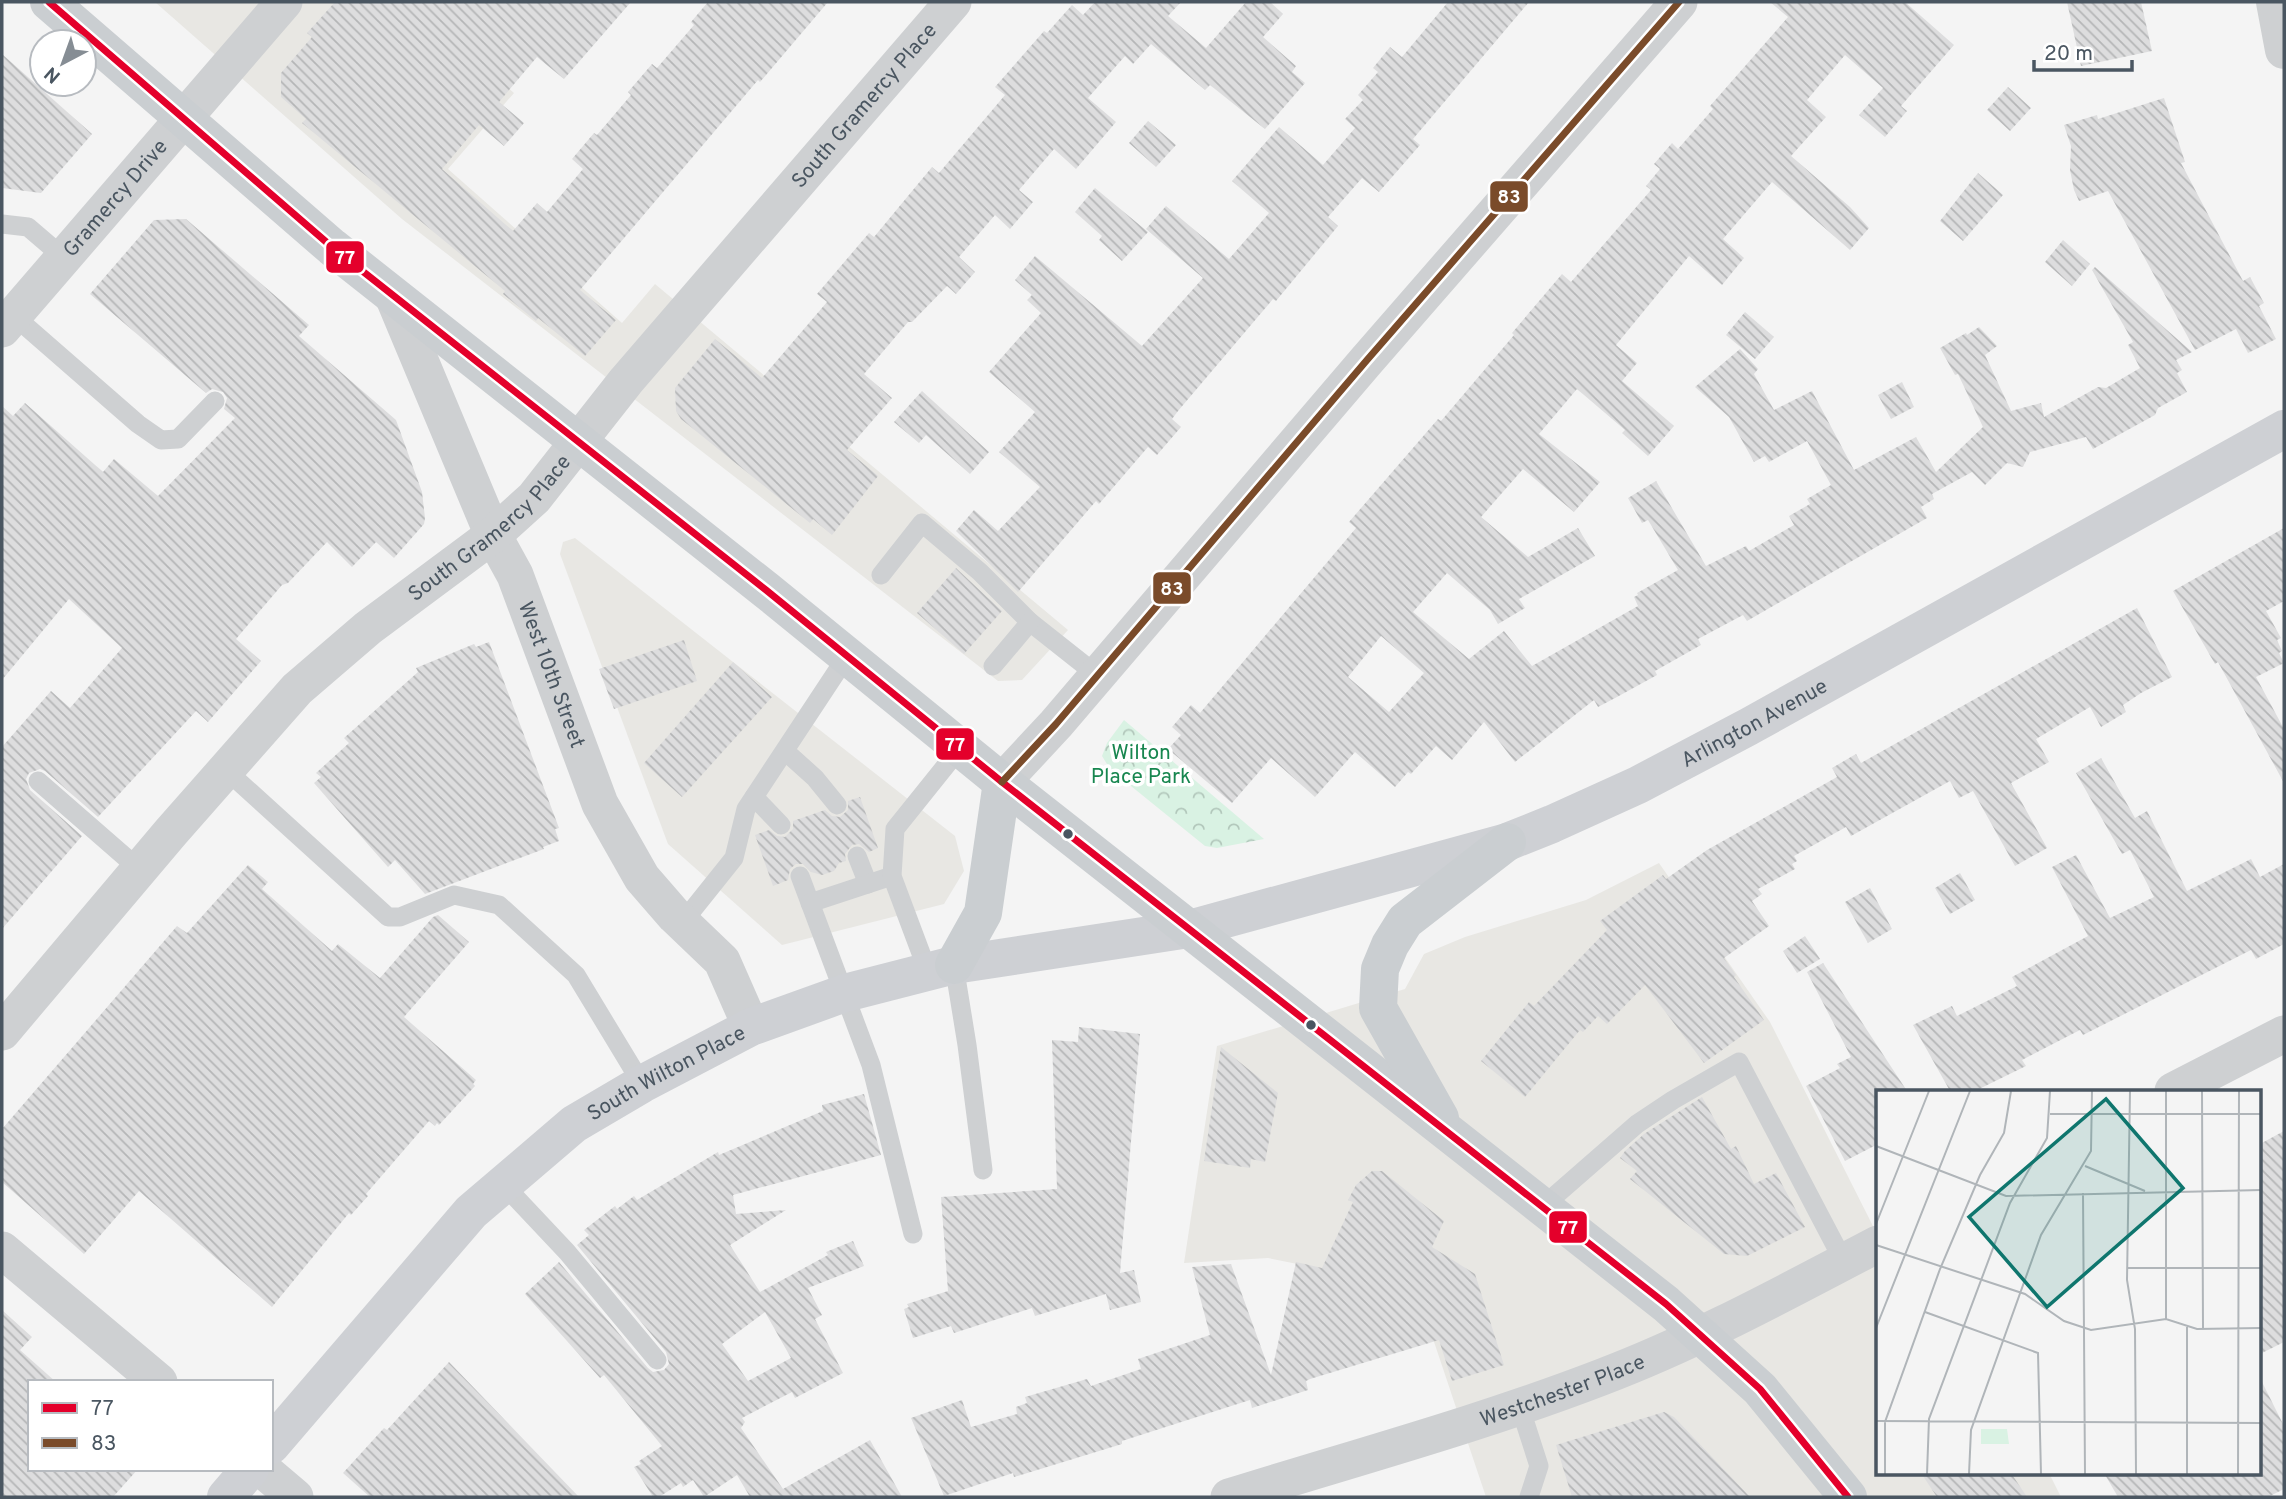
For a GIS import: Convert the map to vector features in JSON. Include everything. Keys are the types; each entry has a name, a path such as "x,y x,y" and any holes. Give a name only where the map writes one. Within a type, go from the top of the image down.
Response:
{"main road":[{"path":"49,2 332,247 1002,782 1666,1304 1760,1389 1848,1497"},
{"name":"Arlington Avenue","path":"1189,929 1507,842 1638,785 2284,429"},
{"path":"941,968 983,913 1002,782"},
{"path":"1447,1132 1378,1008 1380,970 1390,944 1405,921 1507,842"},
{"name":"South Wilton Place","path":"273,1443 471,1212 574,1124 642,1084 751,1027 845,993 941,968 1189,929"},
{"path":"226,1497 248,1471"}],"street":[{"name":"Gramercy Drive","path":"8,322 284,2"},
{"name":"South Gramercy Place","path":"2,1032 139,869 297,689 368,628 493,535 534,498 626,381 953,2"},
{"path":"1002,782 1056,724 1367,360 1679,2"},
{"path":"2275,2 2284,50"},
{"name":"West 10th Street","path":"393,296 493,535 515,575 600,804 642,878 681,923 723,961 751,1027"},
{"path":"2175,1090 2284,1034"},
{"name":"Westchester Place","path":"1229,1497 1520,1407 1604,1377 1774,1300 1876,1245"},
{"path":"2,1250 157,1380"},
{"path":"264,1471 295,1497"}],"lane":[{"path":"2,224 28,227 63,257"},
{"path":"8,322 161,440 178,439 215,401"},
{"path":"881,575 922,523 979,572 1030,622 1097,675"},
{"path":"993,666 1030,622"},
{"path":"681,923 734,858 746,809 847,656"},
{"path":"960,748 895,829 892,876 941,968 967,1045 983,1170"},
{"path":"785,751 815,778 837,805"},
{"path":"226,770 388,916 400,917 454,895 499,905 576,975 642,1084"},
{"path":"38,781 139,869"},
{"path":"754,797 781,825"},
{"path":"857,856 868,884"},
{"path":"800,876 871,1065 912,1234"},
{"path":"810,903 892,876"},
{"path":"1542,1207 1637,1124 1672,1100 1739,1062 1844,1262"},
{"path":"503,1184 559,1243 657,1360"},
{"path":"1520,1407 1539,1466 1528,1497"}],"shaded area":[{"path":"155,2 408,2 514,93 448,169 622,323 655,284 1068,630 1022,680 998,681 402,219"},
{"path":"575,538 955,836 964,871 944,904 782,945 668,844 560,554 563,542"},
{"path":"1659,863 1770,1022 1876,1232 1876,1474 2050,1474 2061,1497 1486,1497 1416,1288 1268,1258 1184,1263 1217,1046 1405,989 1424,954 1465,937 1586,900"}],"green space":[{"name":"Wilton Place Park","path":"1124,720 1264,839 1217,848 1205,846 1110,769 1102,756 1107,743"}],"building":[{"path":"335,2 631,2 564,79 537,57 499,102 524,123 504,146 479,125 442,169 513,231 537,203 547,212 583,169 572,159 594,133 597,135 631,95 628,92 652,64 657,68 694,25 691,22 708,2 828,2 760,82 758,80 580,290 616,320 585,356 503,294 505,291 302,123 306,119 281,97 281,73 312,37 307,33"},
{"path":"1095,2 1181,2 1168,16 1206,48 1246,2 1270,2 1283,14 1263,37 1296,66 1292,72 1305,83 1265,129 1210,85 1205,90 1151,44 1133,64 1125,56 1088,98 1116,122 1076,169 1054,149 1019,190 1033,202 1010,229 995,215 959,257 975,272 956,294 947,286 912,322 908,322 864,374 892,398 847,450 878,476 832,535 813,519 810,523 681,419 676,411 675,388 715,339 762,378 827,302 817,294 869,233 874,237 932,167 939,173 1005,95 995,87 1044,31 1047,33 1072,5 1083,15"},
{"path":"1448,2 1529,2 1413,139 1420,145 1379,192 1362,178 1328,217 1338,226 1276,301 1273,299 1178,411 1172,419 1181,427 1157,455 1148,447 1099,504 1096,501 1018,592 956,531 974,510 998,531 1040,487 999,452 1035,412 989,372 1041,313 1027,300 1032,295 1015,280 1035,256 1142,346 1203,278 1146,229 1166,206 1229,259 1269,213 1232,181 1279,127 1323,165 1355,128 1345,119 1363,100 1358,95 1378,72 1373,68 1390,47 1402,57"},
{"path":"1770,2 1905,2 1954,45 1901,106 1907,111 1885,137 1859,115 1883,88 1845,55 1807,100 1826,117 1791,156 1850,207 1869,228 1850,250 1772,182 1723,239 1744,258 1722,285 1689,256 1616,345 1637,363 1622,381 1674,426 1648,456 1622,433 1625,430 1577,389 1539,434 1600,482 1574,512 1523,469 1481,517 1528,557 1578,528 1595,556 1519,599 1525,608 1498,624 1490,610 1447,573 1413,612 1469,659 1504,631 1532,666 1638,606 1634,597 1637,593 1678,570 1648,520 1642,523 1628,498 1656,481 1706,566 1746,546 1749,551 1794,525 1789,516 1810,504 1807,499 1831,485 1807,441 1769,462 1765,456 1754,462 1729,417 1695,387 1740,349 1758,369 1754,374 1774,410 1812,391 1854,470 1916,437 1936,472 1983,427 1958,374 1955,375 1940,348 1966,333 1967,335 1979,327 1997,346 1985,355 2011,411 2041,403 2044,417 2098,387 2106,388 2140,368 2128,345 2133,342 2092,270 2095,267 2192,352 2176,360 2182,370 2177,373 2187,392 2158,408 2155,415 2093,449 2086,437 2030,452 2023,467 2007,463 1985,485 1972,472 1932,494 1934,499 1921,507 1927,518 1747,621 1743,615 1698,639 1701,645 1655,671 1657,675 1617,697 1598,707 1594,700 1515,762 1484,722 1452,760 1436,746 1411,774 1408,772 1395,787 1355,752 1315,797 1271,758 1232,803 1168,749 1181,735 1172,727 1191,705 1200,713 1356,528 1349,522 1438,419 1441,421 1562,274 1571,282 1651,190 1646,186 1660,169 1654,164 1672,143 1678,149 1713,109 1710,106 1788,17","holes":["1381,636 1424,673 1389,712 1348,677"]},
{"path":"2067,2 2141,2 2152,51 2081,66"},
{"path":"2,54 28,77 28,98 52,98 92,134 41,193 2,188"},
{"path":"2008,87 2031,108 2010,131 1987,110"},
{"path":"2164,98 2185,162 2181,163 2243,281 2250,277 2264,303 2259,306 2276,339 2248,353 2236,329 2195,350 2108,191 2079,201 2074,190 2070,170 2071,146 2064,125 2097,115 2098,119"},
{"path":"1148,121 1176,145 1156,167 1129,143"},
{"path":"1978,173 2003,195 1963,241 1940,221"},
{"path":"1095,188 1148,232 1122,261 1099,240 1102,236 1075,212"},
{"path":"186,219 309,325 299,336 396,420 422,492 424,524 394,558 376,542 352,567 327,542 288,583 282,585 236,639 261,661 208,722 196,711 98,817 45,771 40,769 29,773 26,779 30,790 82,836 2,929 2,747 51,691 70,708 122,648 69,599 2,680 2,406 13,416 25,403 103,472 114,459 158,496 235,418 224,409 227,398 223,392 212,389 206,393 90,294 154,220"},
{"path":"2063,240 2090,264 2072,286 2045,262"},
{"path":"1745,312 1774,337 1755,359 1726,335"},
{"path":"1902,382 1914,407 1891,419 1878,395"},
{"path":"922,391 989,452 970,474 926,435 919,443 894,422"},
{"path":"2284,528 2284,601 2266,611 2281,638 2277,640 2284,663 2256,677 2284,729 2284,783 2218,662 2215,664 2173,591"},
{"path":"956,568 1002,611 964,654 917,613"},
{"path":"2137,608 2172,677 2123,705 2126,712 2101,727 2090,707 2036,739 2049,762 2011,783 2047,848 2015,866 1973,791 1959,798 1950,781 1851,836 1846,827 1794,856 1797,861 1792,864 1795,869 1758,889 1762,894 1752,901 1769,926 1724,958 1764,1020 1704,1063 1645,985 1607,1024 1598,1016 1583,1032 1580,1030 1525,1097 1481,1061 1529,1002 1534,1006 1607,930 1600,921 1663,875 1666,879 1707,850 1837,777 1832,768 1856,754 1861,763"},
{"path":"684,640 697,681 614,709 599,669"},
{"path":"489,642 559,828 555,829 559,841 425,894 395,860 388,867 314,783 321,777 316,773 349,743 344,738 418,672 416,668 474,644 476,647"},
{"path":"733,662 772,697 682,797 644,763"},
{"path":"2101,758 2135,818 2147,811 2187,891 2251,859 2260,877 2284,864 2284,944 2256,959 2251,950 2083,1035 2080,1030 2022,1060 2026,1066 1977,1090 1949,1090 1913,1025 1952,1006 1957,1016 2017,986 2012,977 2088,936 2052,867 2076,855 2110,918 2154,897 2130,850 2122,854 2076,773"},
{"path":"860,797 878,848 869,852 859,844 852,845 845,854 846,861 839,863 834,871 822,875 811,872 803,864 796,864 790,869 788,880 773,886 755,835 769,830 777,836 785,837 793,829 793,821 825,810 832,816 840,817 848,810 848,801"},
{"path":"248,865 268,882 262,889 332,951 338,944 380,978 433,917 438,915 469,942 404,1017 476,1080 473,1084 475,1086 439,1125 437,1123 435,1126 429,1121 272,1307 139,1191 84,1254 2,1182 2,1129 177,926 187,933"},
{"path":"1960,873 1975,900 1950,914 1935,888"},
{"path":"1870,888 1892,929 1868,943 1845,902"},
{"path":"1805,936 1820,959 1797,973 1783,951"},
{"path":"1823,963 1906,1090 1876,1090 1876,1145 1845,1161 1806,1086 1840,1068 1837,1064 1851,1057 1807,972"},
{"path":"1079,1027 1140,1034 1120,1273 1134,1270 1141,1302 1110,1310 1106,1294 1035,1316 1032,1308 954,1333 951,1326 913,1338 904,1309 909,1307 907,1304 948,1291 941,1197 1057,1189 1052,1040 1078,1042"},
{"path":"1221,1047 1278,1093 1265,1162 1251,1159 1250,1168 1204,1161"},
{"path":"864,1094 881,1155 733,1195 736,1214 786,1210 730,1245 760,1292 828,1255 826,1252 853,1241 864,1266 808,1288 822,1315 815,1319 843,1373 795,1398 792,1392 742,1418 745,1422 741,1428 783,1489 870,1440 902,1497 750,1497 737,1475 704,1497 693,1480 683,1487 681,1483 659,1497 653,1497 634,1467 662,1446 604,1375 600,1378 525,1294 559,1262 648,1368 653,1372 664,1370 669,1364 666,1352 577,1245 589,1235 584,1230 615,1206 617,1209 634,1196 637,1200 718,1152 719,1155 823,1111 822,1105","holes":["765,1312 791,1358 748,1381 722,1344"]},
{"path":"1702,1097 1731,1149 1736,1146 1754,1184 1776,1173 1805,1227 1747,1256 1724,1254 1630,1179 1637,1171 1620,1158 1625,1151 1644,1134"},
{"path":"2284,1131 2284,1342 2262,1353 2262,1143"},
{"path":"1372,1171 1382,1171 1444,1221 1432,1247 1475,1274 1504,1365 1452,1381 1439,1340 1310,1379 1306,1381 1308,1390 1252,1408 1250,1400 1122,1441 1122,1444 1014,1477 1013,1473 944,1496 911,1418 962,1400 971,1427 1017,1414 1016,1407 1027,1403 1025,1397 1087,1379 1091,1386 1141,1369 1138,1359 1210,1335 1192,1267 1231,1264 1271,1375 1296,1262 1322,1268 1353,1202 1348,1200 1356,1185"},
{"path":"2,1310 32,1337 20,1350 54,1380 28,1380 28,1471 136,1471 113,1497 2,1497"},
{"path":"449,1362 579,1497 370,1497 343,1473 384,1428 387,1430"},
{"path":"2262,1382 2284,1426 2284,1489 2268,1497 2118,1497 2105,1474 2262,1474"},
{"path":"1664,1412 1674,1417 1750,1497 1572,1497 1556,1445"},
{"path":"1922,1474 2012,1474 2027,1497 1937,1497"}],"transit line":[{"name":"77","path":"49,2 332,247 766,590 1002,782 1666,1304 1760,1389 1848,1497"},
{"name":"83","path":"1002,782 1056,724 1367,360 1679,2"}]}
